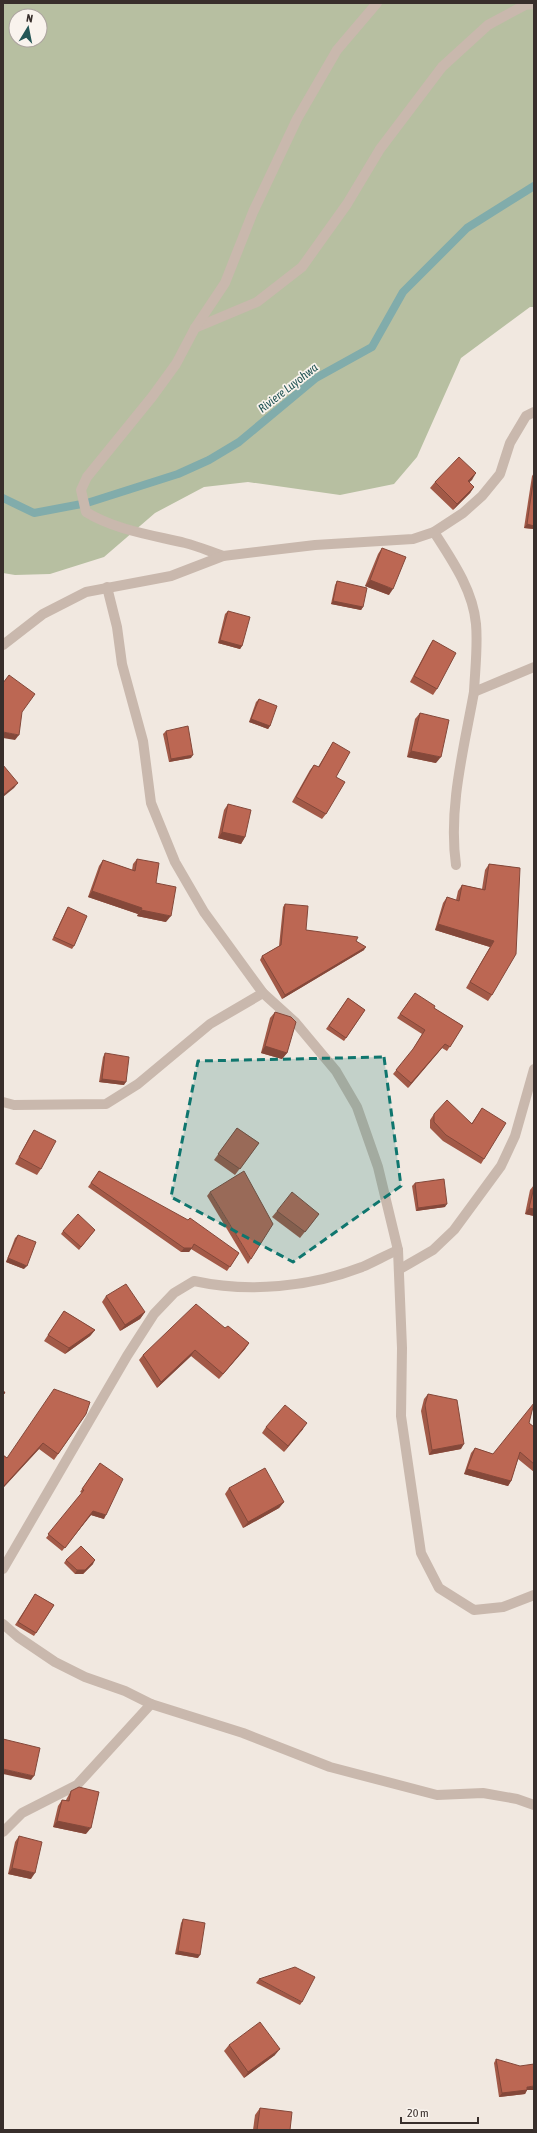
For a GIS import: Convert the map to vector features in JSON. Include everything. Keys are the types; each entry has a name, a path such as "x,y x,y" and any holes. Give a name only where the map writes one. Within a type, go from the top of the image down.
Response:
{"street":[{"path":"223,556 187,544 112,525 86,512 80,490 87,477 152,397 176,364 195,328 225,283 253,212 297,119 337,50 377,3"},
{"path":"195,328 257,302 302,267 347,204 380,149 442,67 488,25 525,5 534,4"},
{"path":"3,645 43,614 86,592 171,576 223,556 315,545 413,539 434,532 463,513 482,496 500,474 510,443 526,416 534,412"},
{"path":"434,532 452,559 468,591 476,623 474,692 456,800 452,840 456,865"},
{"path":"107,587 117,626 122,664 143,741 151,803 175,862 204,912 263,993 295,1022 336,1071 357,1107 378,1167 398,1250 400,1269 401,1416 421,1553 439,1588 474,1610 502,1607 534,1595"},
{"path":"474,692 534,667"},
{"path":"3,1102 14,1104 106,1104 138,1084 210,1024 263,993"},
{"path":"400,1269 433,1250 454,1230 501,1166 515,1136 534,1069"},
{"path":"3,1569 127,1356 154,1314 174,1293 194,1281 220,1287 301,1284 362,1267 398,1250"},
{"path":"3,1624 18,1637 55,1662 85,1677 125,1691 151,1704 244,1733 330,1767 437,1795 483,1793 517,1799 534,1805"},
{"path":"3,1832 22,1812 77,1785 151,1704"}],"highlighted area":[{"path":"384,1057 401,1186 293,1262 171,1197 198,1061"}],"green space":[{"path":"3,3 534,3 534,307 530,307 461,358 417,457 394,484 340,495 248,482 204,487 155,513 104,557 50,574 15,575 3,573"}],"building":[{"path":"459,457 476,473 468,481 474,487 457,504 435,482"},
{"path":"534,476 534,526 527,524"},
{"path":"382,548 406,557 393,589 370,580"},
{"path":"337,581 367,588 363,607 333,601"},
{"path":"228,611 250,617 242,646 220,640"},
{"path":"433,640 456,653 437,689 414,676"},
{"path":"9,675 35,694 22,712 19,735 3,732 3,683"},
{"path":"259,699 277,706 270,726 251,719"},
{"path":"420,713 449,720 441,757 411,751"},
{"path":"188,726 193,755 171,759 166,731"},
{"path":"333,742 350,752 336,777 345,782 326,814 296,797 314,765 319,767"},
{"path":"3,765 18,783 3,795"},
{"path":"228,804 251,810 245,837 222,832"},
{"path":"137,859 159,863 156,883 176,887 171,916 141,910 142,908 92,891 103,860 135,871"},
{"path":"489,864 520,868 516,954 492,995 470,982 494,941 438,924 447,897 459,901 462,885 485,890"},
{"path":"285,904 308,906 306,930 358,937 356,941 366,947 285,995 262,956 281,945"},
{"path":"68,907 87,916 74,946 54,937"},
{"path":"415,993 435,1006 434,1008 463,1026 450,1047 445,1044 411,1083 396,1070 413,1049 425,1030 400,1014"},
{"path":"348,998 365,1010 346,1038 329,1026"},
{"path":"275,1012 291,1017 296,1022 287,1053 265,1046"},
{"path":"105,1053 129,1057 126,1082 102,1079"},
{"path":"447,1100 472,1124 482,1108 506,1123 484,1159 446,1135 434,1122 434,1114"},
{"path":"237,1128 259,1143 240,1169 218,1154"},
{"path":"34,1130 56,1141 41,1169 19,1157"},
{"path":"99,1171 188,1220 190,1218 239,1253 230,1267 194,1244 192,1248 184,1248 91,1183"},
{"path":"244,1171 273,1224 251,1259 210,1192"},
{"path":"444,1179 447,1204 418,1208 415,1183"},
{"path":"534,1187 534,1209 529,1208"},
{"path":"292,1192 319,1214 305,1232 277,1211"},
{"path":"78,1214 95,1230 81,1247 63,1231"},
{"path":"18,1235 36,1242 27,1266 8,1258"},
{"path":"126,1284 145,1312 125,1325 106,1296"},
{"path":"196,1304 225,1328 228,1326 249,1343 223,1374 195,1350 161,1382 143,1355"},
{"path":"64,1311 95,1330 69,1348 48,1335"},
{"path":"54,1389 90,1402 86,1414 58,1454 43,1443 3,1487 3,1455 7,1458"},
{"path":"428,1394 457,1400 464,1444 432,1450 425,1405"},
{"path":"534,1403 529,1423 534,1427 534,1464 520,1452 511,1481 467,1469 475,1448 493,1454"},
{"path":"285,1405 307,1423 288,1446 266,1427"},
{"path":"100,1463 123,1479 106,1515 93,1511 65,1548 48,1534 84,1490 82,1489"},
{"path":"265,1468 284,1502 248,1522 229,1488"},
{"path":"81,1546 95,1560 85,1570 77,1570 66,1560"},
{"path":"35,1594 54,1605 36,1633 18,1622"},
{"path":"3,1739 40,1748 34,1776 3,1769"},
{"path":"79,1787 99,1792 91,1828 57,1821 62,1800 69,1801 71,1791"},
{"path":"19,1836 42,1842 35,1873 12,1868"},
{"path":"183,1919 205,1923 200,1955 178,1951"},
{"path":"295,1967 315,1977 302,2002 259,1979"},
{"path":"260,2022 280,2049 248,2072 229,2045"},
{"path":"496,2059 520,2066 534,2064 534,2086 527,2087 527,2090 502,2093"},
{"path":"260,2108 292,2112 290,2130 257,2130"}],"waterway":[{"name":"Riviere Luyohwa","path":"3,498 34,513 87,503 178,474 209,460 239,442 316,378 372,347 403,292 467,228 534,186"}]}
